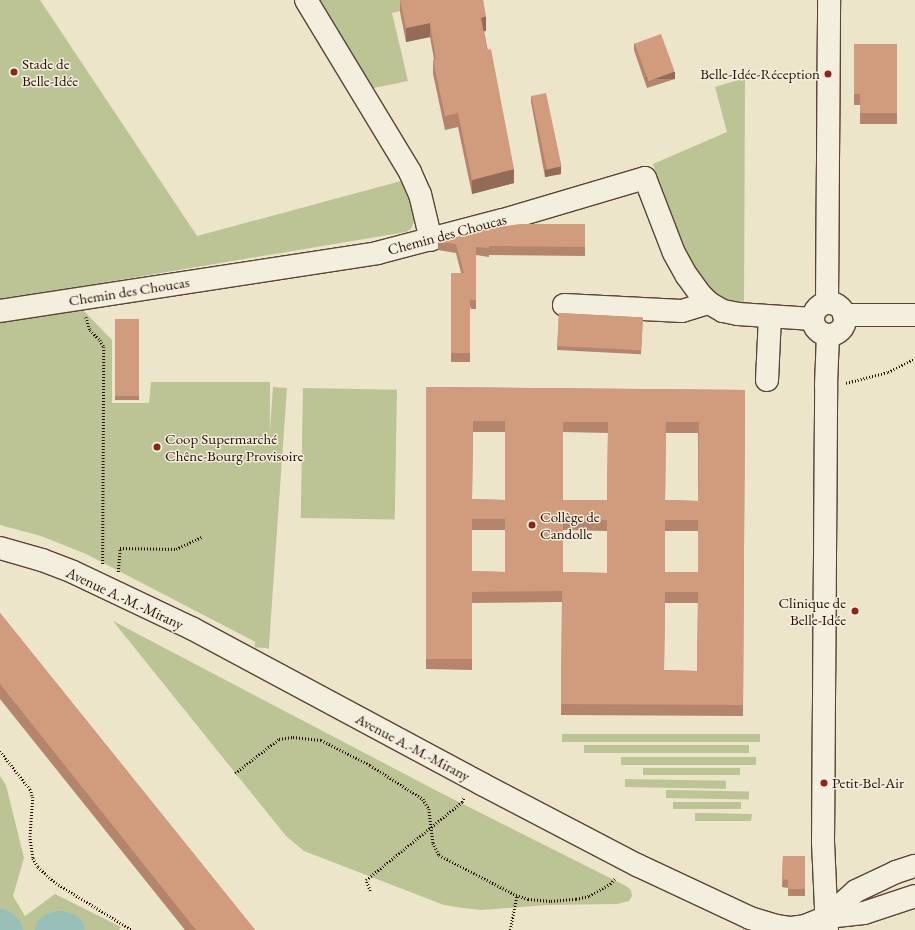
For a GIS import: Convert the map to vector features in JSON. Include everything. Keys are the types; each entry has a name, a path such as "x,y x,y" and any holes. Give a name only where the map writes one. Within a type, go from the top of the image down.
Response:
{"street":[{"path":"306,0 410,172 420,194 431,240"},
{"path":"827,924 823,842 826,385 828,335 840,330 843,325 828,312 829,0"},
{"name":"Chemin des Choucas","path":"0,311 377,252 431,240 645,178 674,252 687,276 701,296 709,303 723,311 770,317 828,312 915,314"},
{"path":"564,305 682,311 709,303"},
{"path":"767,380 770,317"},
{"name":"Avenue A.-M.-Mirany","path":"0,548 42,560 73,572 193,629 482,784 637,865 728,908 756,920 776,926 791,928 827,924"},
{"path":"827,924 856,891 896,872 915,866"},
{"path":"827,924 915,896"}],"path":[{"path":"87,297 86,315 90,330 100,340 104,347 103,566"},
{"path":"844,383 884,374 915,358"},
{"path":"118,574 120,548 176,549 202,537"},
{"path":"235,773 279,739 293,737 321,740 370,765 423,799 429,809 433,843 439,855 517,896 528,899 551,901 589,896 610,884 618,874"},
{"path":"0,751 30,789 32,796 30,836 33,858 38,867 56,883 132,930"},
{"path":"370,891 366,880 462,802 466,793"},
{"path":"510,930 517,896"}],"green space":[{"path":"0,0 40,0 197,236 401,181 414,209 415,219 411,229 406,232 0,300"},
{"path":"317,0 448,0 392,13 408,81 369,89"},
{"path":"745,78 744,306 717,297 707,289 684,252 653,164 727,132 715,87"},
{"path":"79,306 112,340 112,403 149,403 151,382 270,382 269,649 86,554 41,536 0,525 0,319"},
{"path":"273,387 287,388 269,648 255,647"},
{"path":"303,388 397,390 395,520 301,518"},
{"path":"113,621 439,792 626,886 631,890 632,896 629,901 617,904 547,905 482,910 463,908 444,905 304,851 286,836"},
{"path":"562,734 760,734 760,742 562,742"},
{"path":"584,745 749,745 749,753 584,753"},
{"path":"621,757 756,757 756,765 621,765"},
{"path":"643,768 740,768 740,775 643,775"},
{"path":"0,776 6,785 24,858 13,896 25,916 55,894 121,927 119,930 0,930"},
{"path":"625,779 726,781 726,789 625,787"},
{"path":"666,790 749,791 749,799 666,798"},
{"path":"673,802 741,802 741,809 673,809"},
{"path":"695,813 752,814 751,821 695,821"}],"building":[{"path":"400,0 483,0 486,16 481,18 487,50 491,49 514,169 472,180 458,113 445,116 433,60 436,59 430,23 406,28"},
{"path":"661,34 675,72 648,81 635,44"},
{"path":"854,44 897,44 897,113 860,113 860,94 854,94"},
{"path":"546,93 562,166 547,169 531,96"},
{"path":"520,224 585,224 585,247 476,247 476,300 471,300 470,298 470,353 451,353 451,273 464,273 456,244 438,242 486,229"},
{"path":"559,313 643,317 641,350 557,346"},
{"path":"115,319 139,319 139,396 115,396"},
{"path":"426,387 745,390 743,705 561,704 562,591 472,592 472,659 426,659","holes":["473,421 505,421 505,500 472,499","563,422 608,422 607,500 563,500","666,422 699,422 698,501 665,500","472,519 505,519 505,572 472,571","563,519 607,520 607,573 563,572","665,520 698,520 698,572 665,572","665,592 698,592 697,671 664,670"]},
{"path":"0,613 255,930 196,930 0,684"},
{"path":"783,856 805,856 805,889 788,889 788,880 782,879"}],"waterway":[{"path":"0,926 5,930"},
{"path":"52,930 60,928 67,930"}],"place":[{"name":"Stade de Belle-Idée","path":"14,72"},
{"name":"Belle-Idée-Réception","path":"828,74"},
{"name":"Coop Supermarché Chêne-Bourg Provisoire","path":"157,447"},
{"name":"Collège de Candolle","path":"532,525"},
{"name":"Clinique de Belle-Idée","path":"855,611"},
{"name":"Petit-Bel-Air","path":"824,783"}]}
